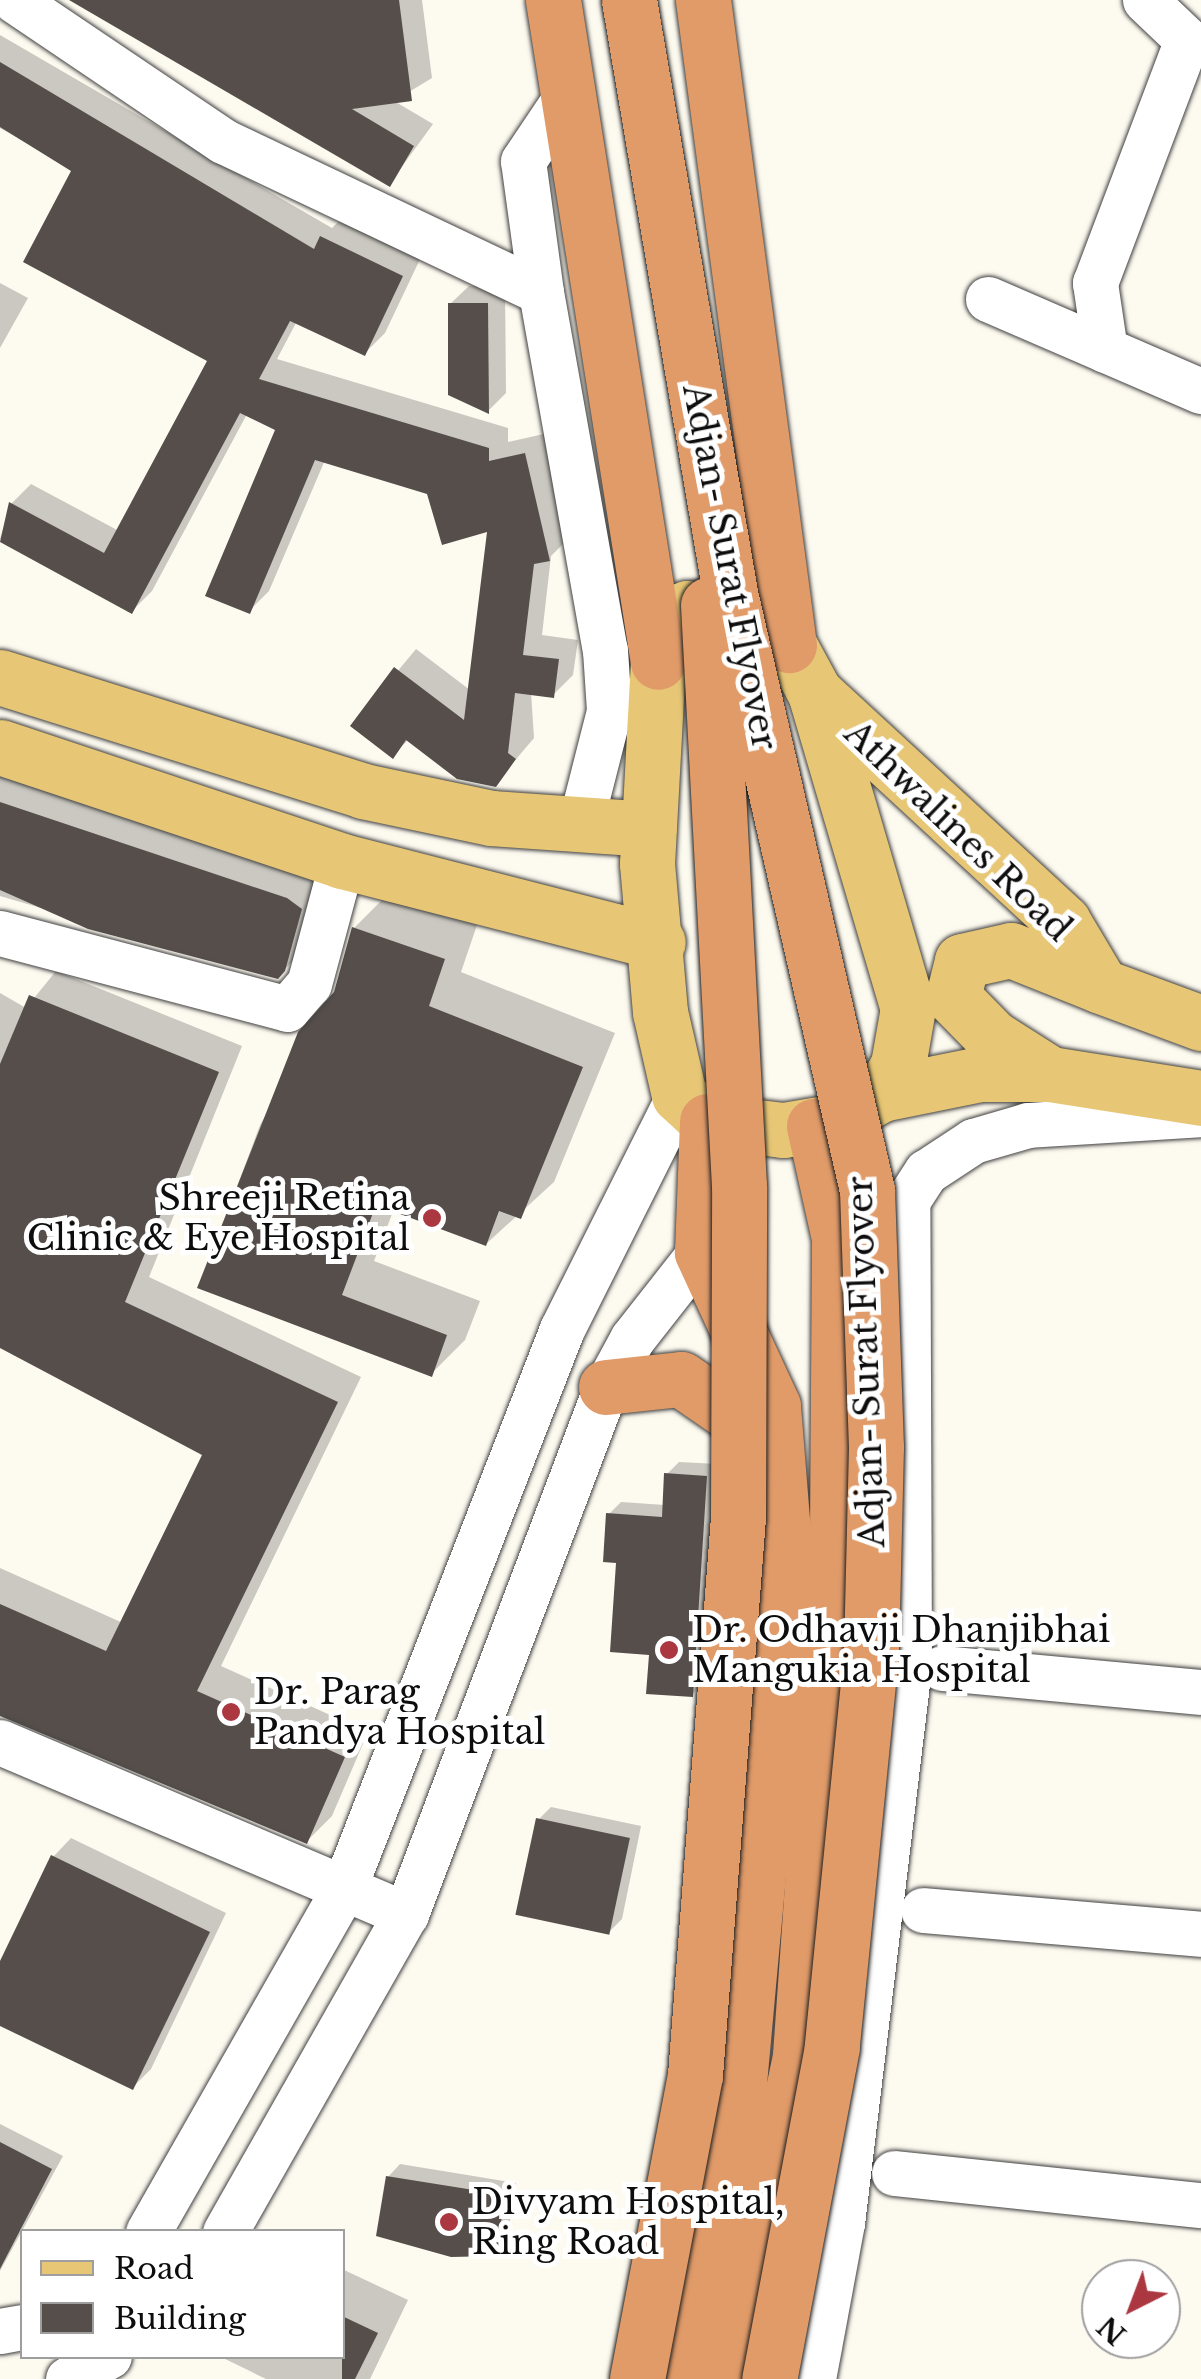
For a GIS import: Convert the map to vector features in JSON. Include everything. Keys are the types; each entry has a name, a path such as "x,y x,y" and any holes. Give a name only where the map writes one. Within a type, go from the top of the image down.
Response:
{"highway":[{"path":"553,0 658,662"},
{"name":"Adjan- Surat Flyover","path":"610,0 708,594 740,1186 738,1517 718,1830 695,2075 637,2379"},
{"name":"Adjan- Surat Flyover","path":"629,0 730,593 867,1190 876,1447 871,1654 832,2047 769,2379"},
{"path":"703,0 789,645"},
{"path":"680,2379 740,2086 761,1902 786,1484 773,1406 702,1252 693,1108"},
{"path":"732,2379 800,2055 837,1531 839,1238 799,1128"},
{"path":"606,1387 680,1379 712,1393 768,1439 786,1484"}],"main road":[{"path":"882,1094 908,1008 815,693 789,645 762,617 688,608 658,662 648,829 660,1012 693,1108 799,1128 882,1094 980,1074 1050,1074 1201,1098"},
{"path":"0,676 364,791 491,818 648,829"},
{"name":"Athwalines Road","path":"815,693 1063,922 1101,986"},
{"path":"0,747 342,861 658,942"},
{"path":"1050,1074 992,1037 953,997 962,961 1011,950 1201,1023"}],"street":[{"path":"14,0 223,141 541,292"},
{"path":"1105,350 1096,283 1187,40 1146,0"},
{"path":"570,90 523,161 541,292 605,650 609,712 580,825"},
{"path":"988,299 1201,391"},
{"path":"0,933 287,1008 309,984 342,861"},
{"path":"150,2229 344,1888 562,1329 693,1108"},
{"path":"813,2379 842,2223 910,1666 907,1201 926,1172 974,1141 1028,1125 1201,1114"},
{"path":"227,2229 406,1914 606,1387 632,1339 799,1128"},
{"path":"942,1668 1201,1692"},
{"path":"0,1742 406,1914"},
{"path":"923,1910 1201,1934"},
{"path":"894,2172 1201,2205"},
{"path":"68,2379 104,2359"}],"building":[{"path":"69,0 399,0 412,101 352,109 414,146 390,187"},
{"path":"0,62 314,249 320,236 403,276 365,356 290,321 259,379 489,448 489,461 525,453 550,561 534,564 523,655 559,659 554,698 515,693 508,753 516,759 496,787 457,779 406,740 393,759 350,726 394,667 464,720 487,532 442,545 427,494 315,460 250,614 205,596 275,430 240,413 132,614 0,542 9,502 104,553 207,361 23,262 71,171 0,127"},
{"path":"448,303 488,303 489,414 448,395"},
{"path":"0,802 287,898 302,909 285,971 278,979 88,929 0,890"},
{"path":"352,927 445,959 429,1006 583,1067 521,1219 499,1211 486,1246 376,1205 342,1295 447,1335 432,1377 197,1288 298,1032 334,992"},
{"path":"29,995 219,1072 125,1302 338,1402 197,1691 345,1757 307,1844 0,1716 0,1604 106,1651 202,1455 0,1348 0,1064"},
{"path":"664,1473 707,1476 693,1697 646,1694 649,1655 610,1652 616,1563 603,1562 606,1513 662,1517"},
{"path":"536,1818 630,1838 609,1935 515,1915"},
{"path":"51,1855 210,1932 133,2090 0,2026 0,1961"},
{"path":"0,2142 52,2169 0,2269"},
{"path":"386,2176 505,2195 496,2256 451,2257 376,2236"},
{"path":"345,2317 378,2333 355,2379 342,2379"}],"place":[{"name":"Shreeji Retina Clinic & Eye Hospital","path":"432,1218"},
{"name":"Dr. Odhavji Dhanjibhai Mangukia Hospital","path":"669,1650"},
{"name":"Dr. Parag Pandya Hospital","path":"231,1712"},
{"name":"Divyam Hospital, Ring Road","path":"449,2222"}]}
